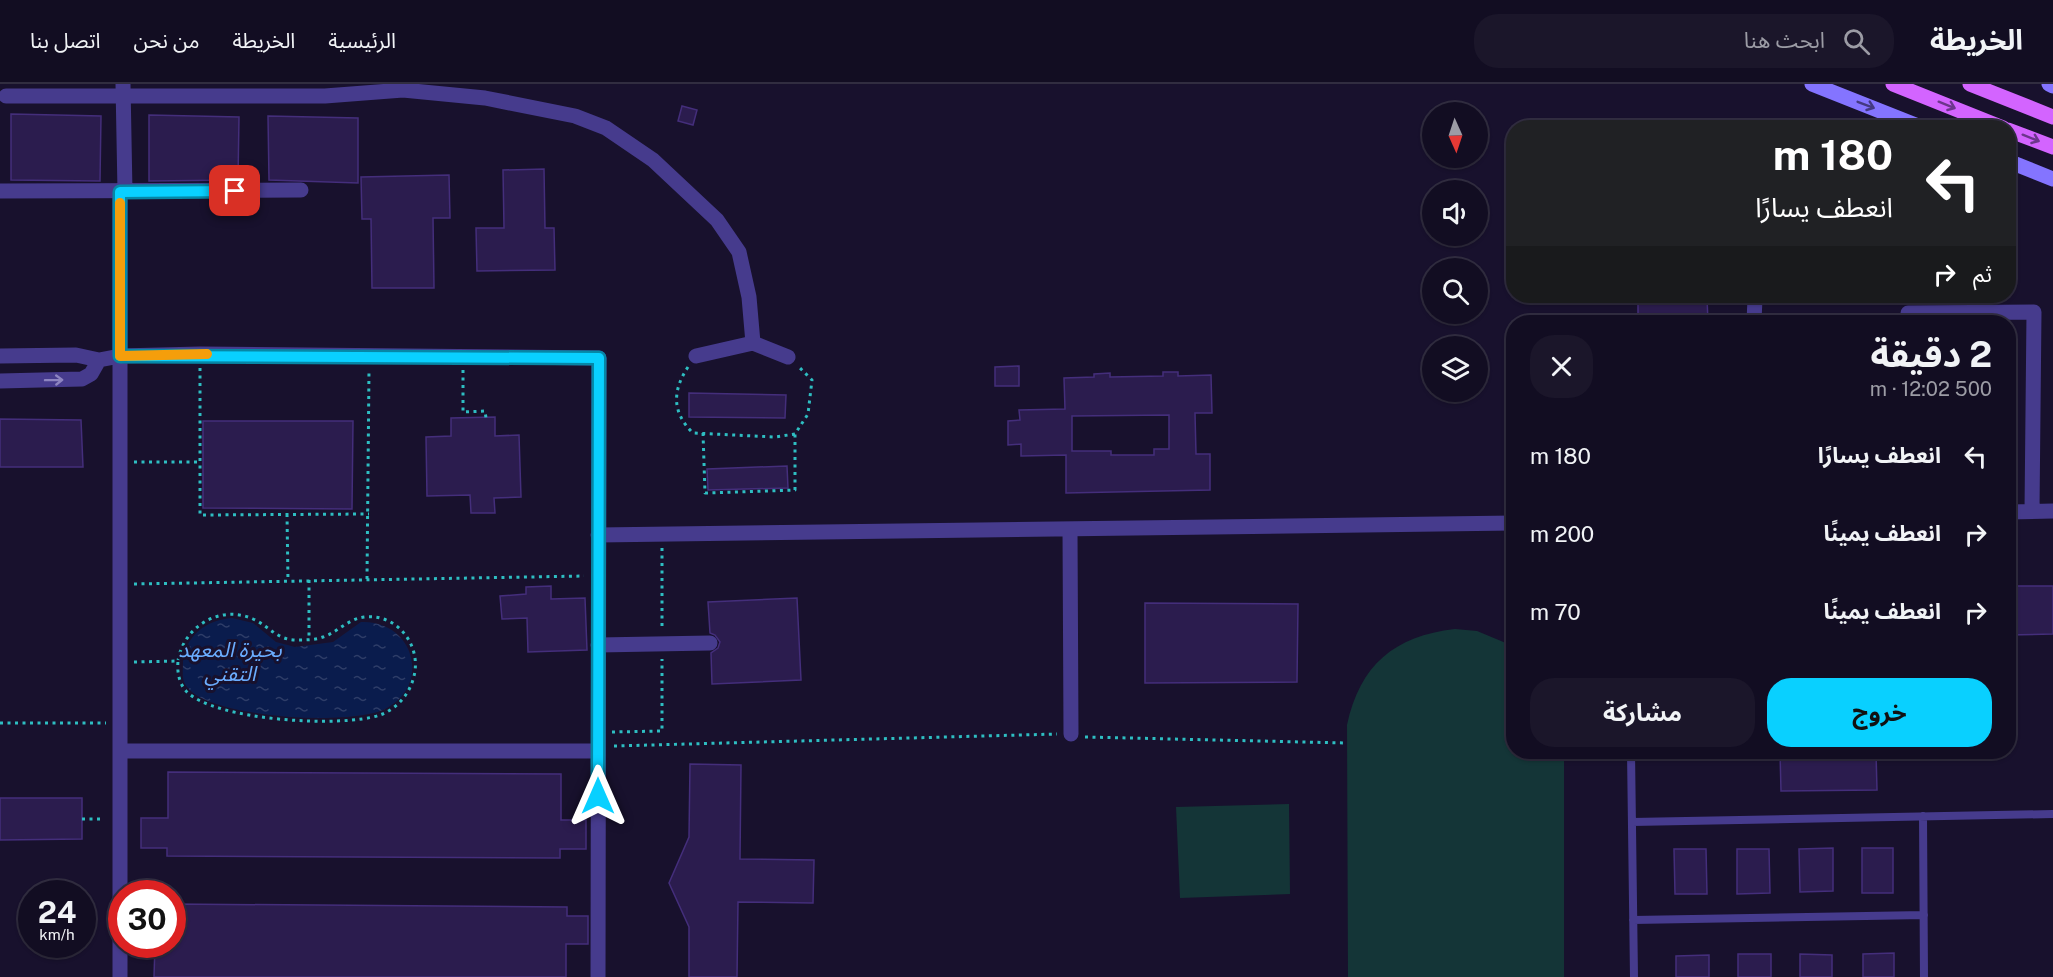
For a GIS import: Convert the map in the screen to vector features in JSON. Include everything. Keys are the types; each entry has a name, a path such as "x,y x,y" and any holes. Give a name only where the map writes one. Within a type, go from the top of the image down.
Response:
{"main road":[{"path":"1893,84 1983,120"},
{"path":"1970,84 2053,117"},
{"path":"2016,133 2053,147"}],"street":[{"path":"1812,84 1903,120"},
{"path":"120,977 120,356 123,90"},
{"path":"6,96 123,90 325,96 403,90 485,91 574,116 606,128 653,160 717,220 739,252 749,297 753,343"},
{"path":"2016,164 2053,179"},
{"path":"0,191 301,190"},
{"path":"1908,315 1908,313 2034,312 2032,511"},
{"path":"696,356 753,343 788,357"},
{"path":"0,356 76,355 99,360 120,356 200,354 599,358 598,977"},
{"path":"0,381 82,379 91,374 99,360"},
{"path":"2016,512 2053,511"},
{"path":"598,535 1506,523"},
{"path":"1070,529 1071,734"},
{"path":"598,645 710,643"},
{"path":"120,751 597,743"}],"lane":[{"path":"1631,759 1634,977"},
{"path":"1632,822 2053,814"},
{"path":"1923,816 1924,977"},
{"path":"1633,920 1924,915"}],"path":[{"path":"200,354 200,515 369,514"},
{"path":"367,580 369,356"},
{"path":"696,356 682,376 676,400 680,421 693,433 775,437 795,434"},
{"path":"462,357 463,412 485,411 486,418"},
{"path":"702,433 705,492 795,490 795,434 808,414 812,380 788,357"},
{"path":"121,462 200,462"},
{"path":"287,514 288,581"},
{"path":"597,743 662,731 662,542"},
{"path":"120,584 598,575"},
{"path":"309,580 309,639"},
{"path":"222,615 252,618 282,638 309,639 323,637 364,617 374,617 393,624 408,636 414,650 416,669 410,690 390,710 368,718 300,720 249,715 208,705 187,692 179,677 178,662 189,634 201,624 222,615"},
{"path":"120,662 178,662"},
{"path":"0,723 120,723"},
{"path":"597,743 1071,734 1092,739 1347,743"},
{"path":"82,819 120,819"}],"green space":[{"path":"1455,629 1477,631 1506,643 1506,759 1564,759 1564,977 1348,977 1347,725 1361,686 1383,657 1397,647 1433,633"},
{"path":"1289,804 1290,894 1180,898 1176,807"}],"water":[{"name":"بحيرة المعهد التقني","path":"232,618 253,623 276,642 295,647 333,642 361,622 379,624 393,631 404,642 410,655 412,669 409,684 401,697 387,708 370,714 345,717 316,718 253,713 202,698 188,688 184,682 183,662 188,644 198,631 206,626"}],"building":[{"path":"682,106 697,110 693,125 678,121"},
{"path":"11,114 101,116 100,181 11,180"},
{"path":"149,115 239,117 238,180 149,181"},
{"path":"268,116 358,118 358,183 269,180"},
{"path":"544,169 545,228 554,228 555,270 477,271 476,228 504,228 503,170"},
{"path":"449,175 450,218 433,218 434,288 372,288 371,219 362,219 361,177"},
{"path":"1638,303 1707,303 1708,315 1638,315"},
{"path":"1019,366 1019,386 995,386 995,367"},
{"path":"1163,372 1178,372 1178,376 1211,375 1212,413 1195,413 1196,454 1210,454 1210,490 1066,493 1066,455 1021,456 1021,444 1008,445 1008,421 1020,420 1019,410 1065,409 1064,378 1094,377 1094,374 1110,373 1110,377 1163,376","holes":["1169,415 1169,449 1154,449 1154,455 1111,455 1111,451 1072,451 1072,416"]},
{"path":"689,393 786,395 785,418 689,417"},
{"path":"495,417 495,436 519,435 521,497 494,498 495,513 471,513 470,495 427,496 426,437 451,436 451,418"},
{"path":"0,419 81,420 83,467 0,467"},
{"path":"203,421 353,421 352,509 203,508"},
{"path":"787,466 788,488 708,490 707,469"},
{"path":"551,586 551,599 585,598 587,650 528,652 527,618 502,619 500,596 526,594 526,587"},
{"path":"2016,586 2053,586 2053,634 2016,635"},
{"path":"797,598 801,680 712,684 711,653 718,648 720,642 715,635 710,633 708,602"},
{"path":"1145,603 1298,604 1297,682 1145,683"},
{"path":"1780,759 1876,759 1877,790 1781,791"},
{"path":"690,764 741,765 740,859 814,860 813,903 738,902 737,977 689,977 689,927 669,883 689,837"},
{"path":"168,772 561,774 561,820 586,820 586,849 560,849 560,858 167,856 167,848 141,848 141,818 168,818"},
{"path":"0,798 82,798 82,839 0,840"},
{"path":"1833,848 1833,891 1800,892 1799,849"},
{"path":"1862,848 1893,848 1893,893 1862,893"},
{"path":"1674,849 1706,849 1707,894 1675,894"},
{"path":"1737,849 1769,849 1770,893 1737,894"},
{"path":"186,904 567,907 567,916 588,916 588,944 566,944 566,977 154,977 155,958 186,958"},
{"path":"1894,953 1894,977 1863,977 1863,954"},
{"path":"1738,954 1771,954 1771,977 1738,977"},
{"path":"1800,954 1832,955 1832,977 1800,977"},
{"path":"1709,955 1709,977 1676,977 1676,956"}],"slow traffic":[{"path":"120,203 120,356 207,354"}],"route":[{"path":"235,191 120,192 120,356 200,354 599,358 598,796"}]}
